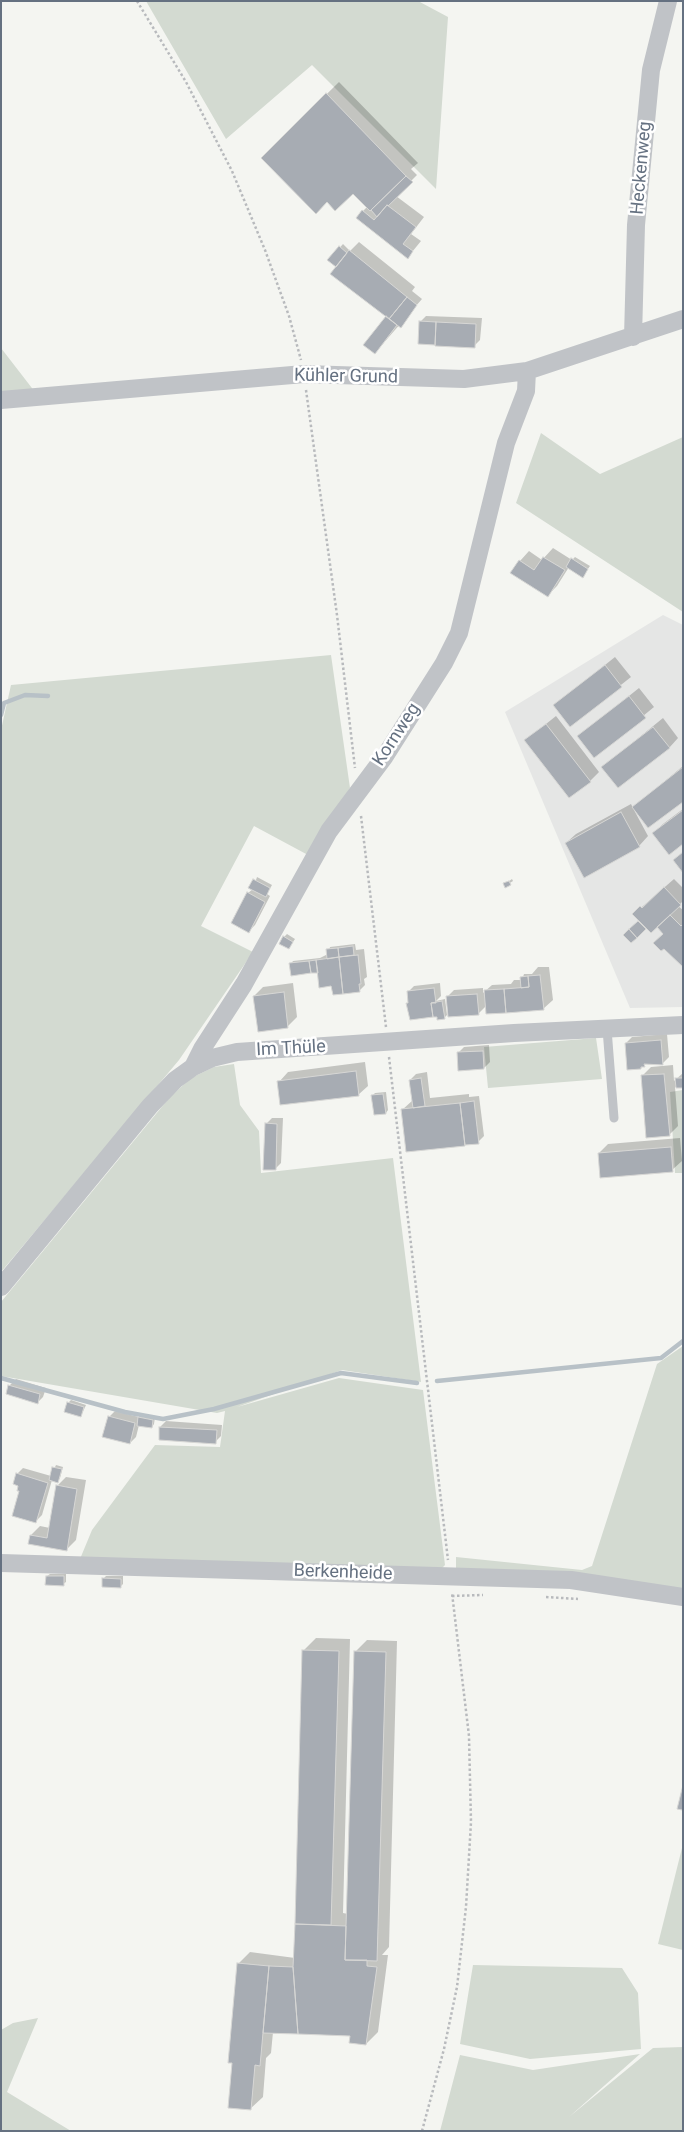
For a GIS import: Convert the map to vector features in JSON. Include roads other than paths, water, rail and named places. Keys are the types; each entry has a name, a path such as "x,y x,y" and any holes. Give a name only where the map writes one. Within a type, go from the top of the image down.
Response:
{"street":[{"name":"Heckenweg","path":"633,337 636,225 651,70 668,1"},
{"name":"Kühler Grund","path":"1,400 304,374 464,379 527,371 683,319"},
{"name":"Kornweg","path":"193,1067 244,984 329,831 390,748 444,663 459,633 506,443 526,391 527,371"},
{"name":"Im Thüle","path":"1,1286 150,1106 175,1080 193,1067 212,1058 237,1052 683,1025"},
{"name":"Berkenheide","path":"1,1563 571,1580 683,1597"}],"lane":[{"path":"607,1029 614,1118"}],"waterway":[{"path":"1,715 4,703 25,695 48,696"},
{"path":"437,1381 661,1358 683,1341"},
{"path":"1,1378 125,1412 163,1419 214,1409 341,1373 417,1383"}]}
